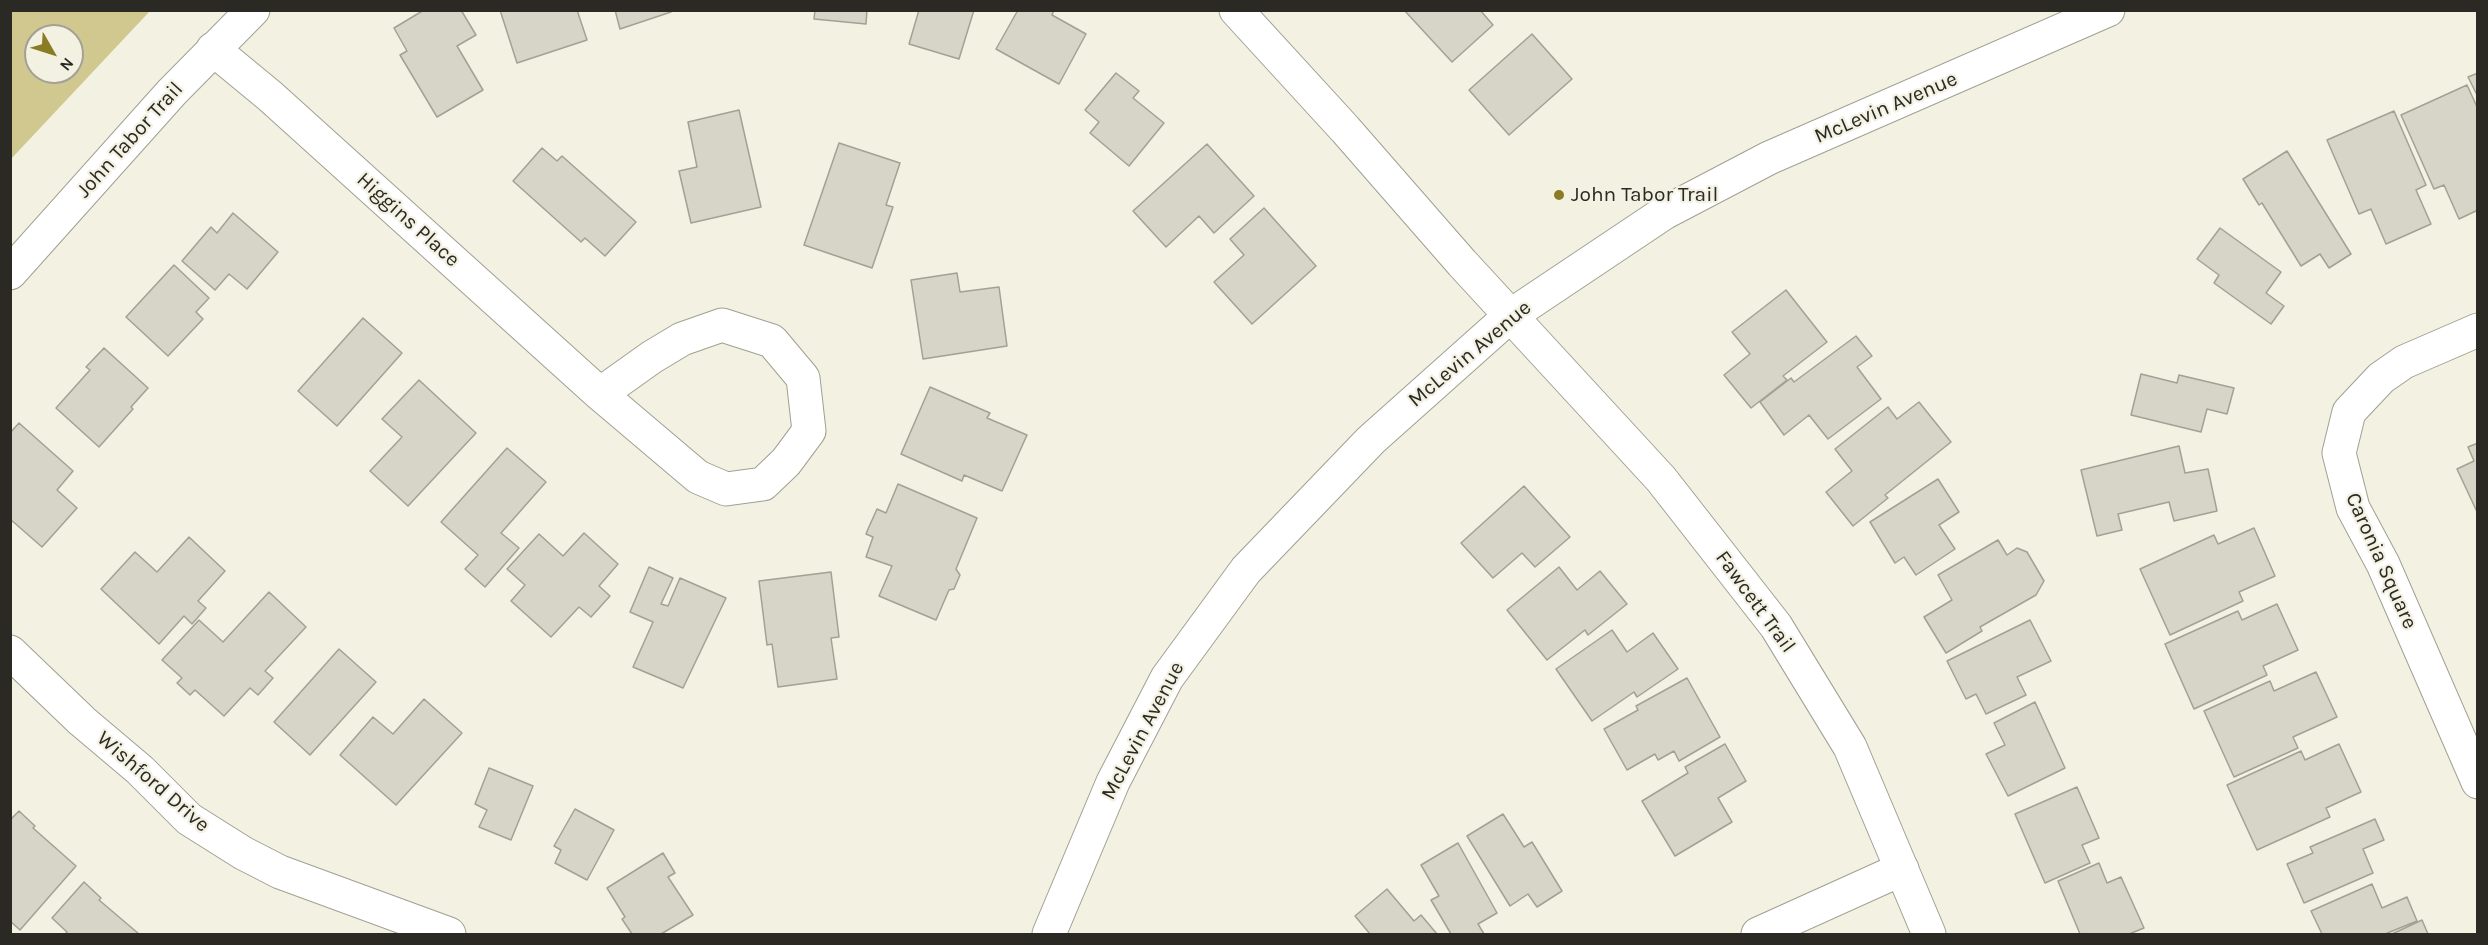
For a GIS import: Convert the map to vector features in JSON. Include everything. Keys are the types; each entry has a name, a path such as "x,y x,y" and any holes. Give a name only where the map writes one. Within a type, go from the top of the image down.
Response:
{"street":[{"name":"John Tabor Trail","path":"10,273 172,92 253,10"},
{"path":"1236,10 1345,129 1510,316"},
{"name":"McLevin Avenue","path":"1049,934 1113,782 1167,678 1246,570 1371,440 1510,316 1664,213 1769,158 2108,10"},
{"name":"Higgins Place","path":"213,49 270,96 600,394 698,477 726,489 763,484 786,462 809,431 803,378 772,341 722,325 682,339 600,394"},
{"name":"Fawcett Trail","path":"1510,316 1661,479 1776,626 1850,747 1929,934"},
{"name":"Caronia Square","path":"2478,330 2404,362 2381,378 2349,412 2339,453 2353,508 2383,564 2478,782"},
{"name":"Wishford Drive","path":"10,652 82,721 140,770 189,819 243,853 280,872 449,934"},
{"path":"1758,934 1902,869"}],"shaded area":[{"path":"10,11 150,11 84,81 84,24 24,24 24,84 81,84 11,159"}],"building":[{"path":"424,10 461,10 476,35 457,46 483,90 437,117 400,55 407,51 394,28"},
{"path":"500,10 577,10 587,40 517,63"},
{"path":"615,10 671,10 671,12 620,29"},
{"path":"815,10 867,10 866,24 814,19"},
{"path":"919,10 974,10 959,59 909,44"},
{"path":"1018,10 1054,10 1052,15 1086,34 1059,84 996,49"},
{"path":"1404,10 1480,10 1493,25 1452,62"},
{"path":"1532,34 1572,79 1509,135 1469,90"},
{"path":"1116,73 1139,91 1133,98 1164,123 1129,166 1090,133 1099,122 1085,110"},
{"path":"2478,73 2478,97 2468,77"},
{"path":"2467,85 2478,109 2478,210 2459,219 2444,185 2434,189 2401,115"},
{"path":"739,110 761,207 691,223 679,171 697,167 688,122"},
{"path":"2394,111 2426,185 2416,190 2431,224 2386,244 2371,209 2359,214 2327,140"},
{"path":"839,143 900,163 886,205 893,207 872,268 804,245"},
{"path":"1207,144 1254,196 1214,233 1199,216 1166,247 1133,211"},
{"path":"542,148 557,161 562,156 636,222 605,256 585,238 581,242 513,181"},
{"path":"2287,151 2351,254 2329,268 2320,254 2301,266 2262,203 2259,205 2243,179"},
{"path":"1264,208 1316,266 1252,324 1214,282 1244,255 1230,239"},
{"path":"233,213 278,252 247,289 229,274 215,290 182,261 211,227 217,233"},
{"path":"2220,228 2281,272 2266,293 2284,306 2271,324 2214,283 2219,275 2197,259"},
{"path":"174,265 209,298 196,312 203,319 168,356 126,317"},
{"path":"957,273 960,292 999,287 1007,346 923,359 911,280"},
{"path":"1786,290 1827,342 1783,376 1787,380 1751,408 1724,375 1750,354 1732,332"},
{"path":"363,318 402,353 337,426 298,391"},
{"path":"1856,336 1872,356 1857,367 1881,399 1828,439 1809,415 1784,435 1760,402 1791,378 1794,382"},
{"path":"104,348 148,388 131,407 133,409 99,447 56,408 90,370 86,367"},
{"path":"2141,374 2177,383 2179,375 2234,388 2227,414 2207,409 2201,432 2131,415"},
{"path":"419,380 476,433 408,506 370,471 402,437 382,419"},
{"path":"930,387 990,413 987,418 1027,435 1002,491 964,475 962,481 901,454"},
{"path":"1919,402 1951,442 1885,495 1888,498 1853,526 1826,492 1852,471 1835,449 1888,407 1897,419"},
{"path":"19,423 73,471 57,490 77,508 42,547 10,519 10,433"},
{"path":"2478,443 2478,514 2457,469 2474,461 2468,447"},
{"path":"2179,446 2185,473 2208,469 2217,511 2174,521 2169,502 2118,514 2122,530 2097,536 2081,470"},
{"path":"507,448 546,482 501,533 519,548 485,587 465,569 478,555 441,522"},
{"path":"1938,479 1959,512 1939,525 1955,549 1916,575 1904,557 1895,563 1870,522"},
{"path":"898,484 977,518 956,569 960,575 954,589 949,590 936,620 879,596 892,566 866,557 873,537 866,534 868,529 877,509 886,513"},
{"path":"1524,486 1570,537 1535,567 1522,553 1493,578 1461,543"},
{"path":"2254,528 2275,576 2239,592 2243,601 2170,635 2140,569 2214,535 2218,544"},
{"path":"584,533 618,564 599,586 610,596 591,617 579,607 551,637 511,601 525,585 507,569 539,534 563,556"},
{"path":"189,537 225,571 198,601 206,608 192,624 184,616 159,644 101,589 135,552 157,572"},
{"path":"1998,540 2007,555 2017,548 2027,552 2044,581 2036,595 1980,627 1982,631 1946,653 1924,617 1952,600 1938,575"},
{"path":"649,567 673,578 661,604 668,606 680,578 726,598 683,688 633,667 653,622 630,612"},
{"path":"1559,567 1577,590 1600,571 1627,604 1588,635 1585,630 1547,660 1507,610"},
{"path":"831,572 839,637 831,638 837,679 778,687 772,644 767,645 759,581"},
{"path":"269,592 306,627 265,671 273,678 258,695 250,688 224,716 195,690 190,695 177,683 182,678 162,660 199,620 223,642"},
{"path":"2277,604 2298,650 2263,666 2267,675 2194,709 2165,644 2238,611 2242,620"},
{"path":"2030,620 2051,661 2017,677 2026,695 1986,714 1976,694 1966,699 1947,661"},
{"path":"1612,630 1627,652 1653,633 1678,669 1637,697 1634,692 1592,721 1556,669"},
{"path":"339,649 376,682 310,755 274,722"},
{"path":"2316,672 2337,717 2293,737 2298,748 2234,777 2204,711 2270,681 2274,691"},
{"path":"1687,678 1720,737 1679,761 1674,751 1658,760 1655,754 1627,770 1604,729 1638,710 1636,706"},
{"path":"424,699 462,733 396,805 340,755 373,717 393,734"},
{"path":"2035,702 2065,768 2008,796 1986,754 2005,745 1994,723"},
{"path":"1725,744 1746,781 1718,798 1732,822 1675,856 1642,801 1688,773 1685,767"},
{"path":"2339,744 2361,792 2326,808 2330,817 2257,850 2227,785 2301,751 2305,760"},
{"path":"489,768 533,786 511,840 479,827 487,810 475,804"},
{"path":"2077,787 2099,838 2082,845 2090,863 2045,883 2015,814"},
{"path":"575,809 614,830 587,880 555,863 561,850 554,846"},
{"path":"19,811 35,826 33,828 76,866 20,930 10,921 10,820"},
{"path":"1503,814 1524,847 1532,842 1562,891 1537,907 1528,894 1510,906 1467,836"},
{"path":"2375,819 2384,840 2363,849 2373,873 2304,903 2287,864 2313,853 2310,847"},
{"path":"1458,843 1497,913 1478,924 1484,934 1451,934 1431,900 1439,896 1421,865"},
{"path":"663,853 675,873 668,877 693,915 661,934 632,934 622,919 625,917 607,888"},
{"path":"2099,863 2107,883 2121,877 2144,928 2129,934 2080,934 2058,881"},
{"path":"84,882 101,898 99,900 139,934 65,934 67,932 52,918"},
{"path":"2372,884 2382,908 2407,897 2417,921 2385,934 2322,934 2311,911"},
{"path":"1387,889 1414,921 1421,915 1437,934 1370,934 1355,916"},
{"path":"2422,920 2428,934 2392,934"}],"place":[{"name":"John Tabor Trail","path":"1559,195"}]}
